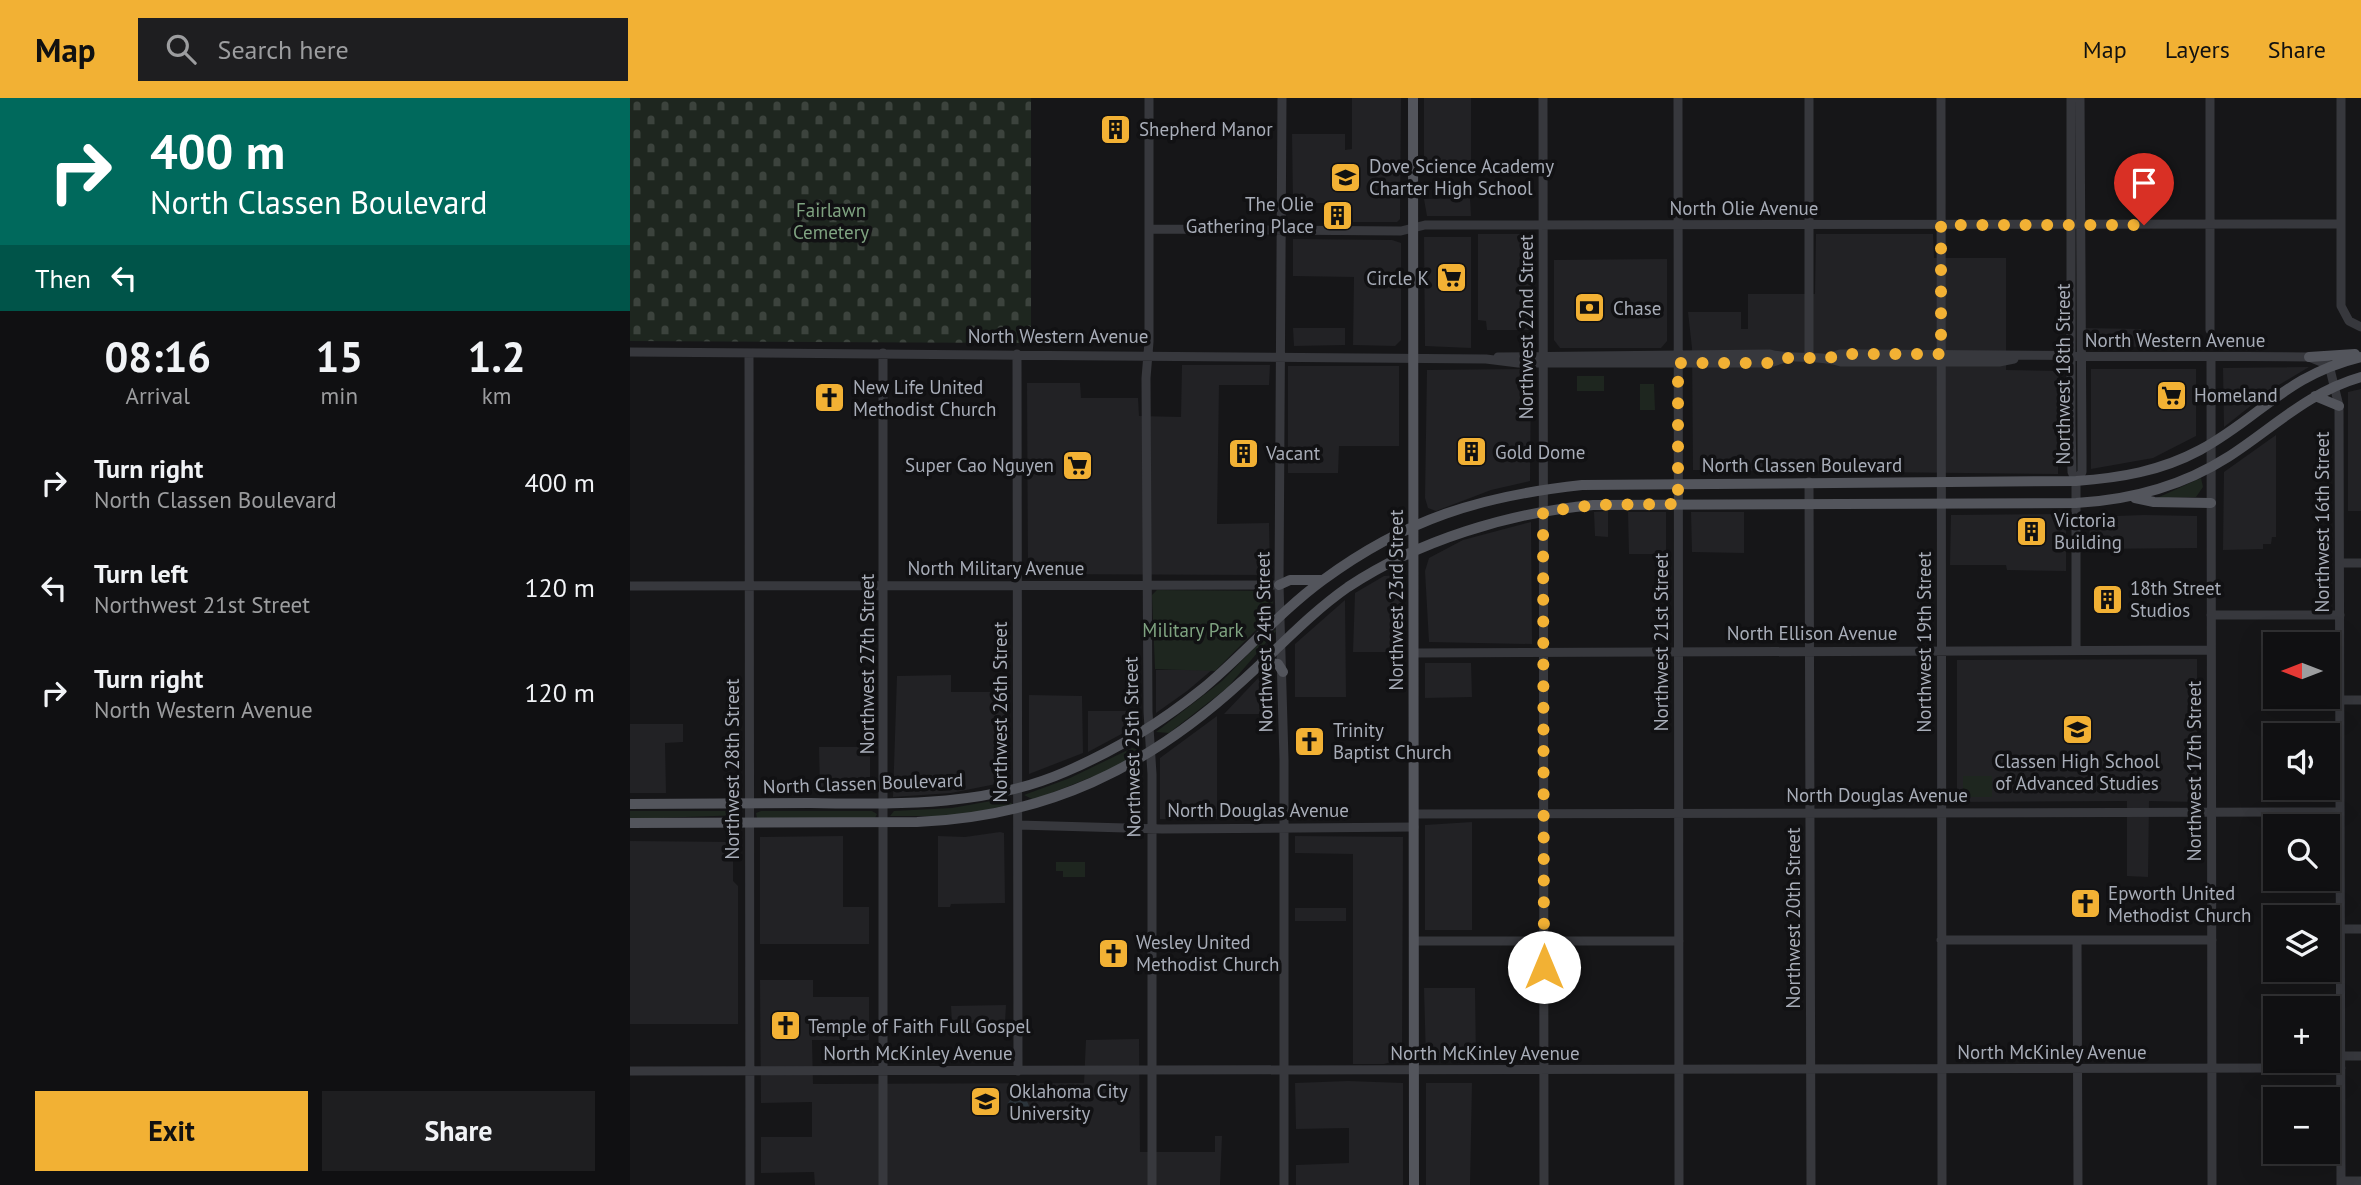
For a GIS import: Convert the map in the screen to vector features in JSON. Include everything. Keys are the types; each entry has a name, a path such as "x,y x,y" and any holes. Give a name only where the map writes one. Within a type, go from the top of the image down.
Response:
{"main road":[{"name":"Northwest 23rd Street","path":"1413,98 1414,1185"},
{"path":"2309,357 2361,356"},
{"name":"North Classen Boulevard","path":"630,804 885,804 961,799 1018,788 1064,773 1149,728 1203,688 1281,614 1322,580 1413,526 1500,496 1544,489 1678,483 2076,481 2123,477 2157,469 2211,444 2284,389 2329,365 2361,356"},
{"name":"North Classen Boulevard","path":"630,823 950,821 1018,810 1094,783 1150,752 1220,701 1283,642 1349,587 1414,552 1479,527 1543,512 1593,505 2076,503 2132,497 2160,490 2211,468 2299,404 2361,377"},
{"path":"2315,396 2339,406"},
{"path":"2132,497 2154,502 2211,503"},
{"path":"1279,585 1290,580 1322,580"},
{"path":"1262,662 1274,662 1283,672"}],"street":[{"name":"Northwest 25th Street","path":"1149,98 1147,585 1152,1185"},
{"name":"Northwest 24th Street","path":"1282,98 1279,585 1283,642 1284,1185"},
{"name":"Northwest 22nd Street","path":"1543,98 1544,1185"},
{"name":"Northwest 21st Street","path":"1678,98 1679,1185"},
{"path":"1809,98 1809,358"},
{"name":"Northwest 19th Street","path":"1941,98 1942,1185"},
{"name":"Northwest 18th Street","path":"2071,98 2076,357 2082,409 2082,472 2076,481"},
{"name":"Northwest 18th Street","path":"2075,225 2080,98"},
{"path":"2210,98 2210,330"},
{"path":"2340,98 2340,224 2344,314 2353,324 2361,327"},
{"name":"North Olie Avenue","path":"1149,229 1401,231 1425,225 2340,224"},
{"name":"North Western Avenue","path":"630,352 1678,358 1770,363 1785,358 1829,358 1841,362 1941,358 2000,362 2019,358 2076,357 2309,357 2329,365"},
{"name":"Northwest 28th Street","path":"748,353 750,1185"},
{"name":"Northwest 27th Street","path":"883,353 883,1185"},
{"name":"Northwest 26th Street","path":"1017,354 1018,1071"},
{"name":"Northwest 18th Street","path":"2076,357 2070,409 2072,472 2076,481 2076,650"},
{"name":"Northwest 17th Street","path":"2211,357 2212,1185"},
{"name":"Northwest 16th Street","path":"2329,365 2339,406 2340,632"},
{"path":"2070,409 2082,409"},
{"name":"Northwest 20th Street","path":"1809,482 1811,1185"},
{"path":"2340,563 2361,563"},
{"name":"North Military Avenue","path":"630,586 1279,585"},
{"path":"2211,615 2340,615"},
{"name":"North Ellison Avenue","path":"1414,653 2211,650"},
{"path":"2340,700 2361,700"},
{"name":"Northwest 16th Street","path":"2340,709 2340,905"},
{"name":"North Douglas Avenue","path":"1414,814 2340,812"},
{"name":"North Douglas Avenue","path":"1018,825 1414,827"},
{"path":"2340,929 2361,929"},
{"name":"Northwest 16th Street","path":"2340,929 2341,1183"},
{"path":"1941,940 2212,940"},
{"path":"2077,940 2078,1185"},
{"path":"1414,942 1679,941"},
{"path":"2341,1056 2361,1056"},
{"name":"North McKinley Avenue","path":"630,1071 2341,1068"},
{"path":"2341,1183 2361,1181"}],"shaded area":[{"name":"Dove Science Academy Charter High School","path":"1352,98 1401,98 1400,219 1397,222 1353,222 1351,203 1293,203 1292,134 1345,134 1345,150 1352,149"},
{"path":"1424,98 1471,98 1471,163 1424,162"},
{"path":"1470,198 1471,216 1427,216 1424,199"},
{"path":"1478,234 1532,234 1531,330 1487,330 1486,321 1478,320"},
{"path":"1816,234 1933,234 1934,258 2006,258 2006,370 2059,371 2058,474 1693,470 1692,348 1688,312 1741,312 1741,329 1748,329 1748,294 1815,294"},
{"path":"1424,237 1471,237 1471,348 1425,346"},
{"path":"1293,239 1392,240 1401,243 1401,340 1395,346 1353,345 1354,277 1293,276"},
{"path":"1667,259 1667,341 1661,348 1560,348 1554,340 1554,260"},
{"path":"1293,328 1345,328 1345,345 1294,346"},
{"path":"2083,328 2141,329 2141,347 2083,346"},
{"path":"1182,365 1270,365 1269,385 1219,385 1217,524 1269,523 1270,575 1028,574 1027,383 1080,383 1081,398 1138,398 1139,416 1181,417"},
{"path":"1288,366 1399,366 1399,446 1339,446 1338,473 1288,473"},
{"path":"2309,367 2272,389 2224,427 2223,368"},
{"path":"1524,369 1531,375 1530,481 1491,490 1436,511 1428,508 1425,498 1427,370"},
{"path":"2091,369 2196,369 2196,436 2153,458 2091,469"},
{"path":"2361,389 2361,511 2348,511 2348,392"},
{"path":"2276,435 2276,537 2272,537 2271,544 2263,544 2263,549 2223,550 2224,472"},
{"path":"1608,511 1608,537 1595,536 1594,512"},
{"path":"1628,512 1666,512 1666,554 1629,554"},
{"path":"1691,512 1744,512 1744,553 1692,552"},
{"path":"2066,514 2066,571 2007,570 2006,565 1950,565 1951,515"},
{"path":"2197,516 2197,548 2090,549 2089,517"},
{"path":"1531,522 1532,644 1429,642 1425,571 1429,558 1463,540"},
{"path":"1402,575 1402,652 1353,652 1355,593 1384,576"},
{"path":"1345,600 1346,697 1295,697 1295,644"},
{"name":"Classen High School of Advanced Studies","path":"2197,659 2197,802 2149,801 2148,877 2127,876 2127,801 1957,802 1957,660"},
{"path":"1425,663 1471,663 1472,697 1425,698"},
{"path":"1213,669 1187,691 1156,713 1156,670"},
{"path":"1263,673 1272,675 1272,714 1224,714"},
{"path":"951,675 951,692 1005,692 1006,782 951,793 893,797 897,676"},
{"path":"1029,695 1082,696 1083,753 1029,774"},
{"path":"1088,711 1140,711 1140,724 1088,752"},
{"path":"1217,716 1217,819 1160,819 1160,758"},
{"path":"630,724 683,724 683,742 665,743 666,793 630,793"},
{"path":"819,747 870,747 870,793 820,792"},
{"path":"1472,822 1472,930 1425,930 1425,825"},
{"path":"1004,833 1005,903 951,904 950,907 938,907 938,836 965,837"},
{"path":"843,836 843,907 869,907 869,944 760,944 760,837"},
{"path":"1295,836 1403,837 1402,1059 1384,1064 1353,1064 1353,854 1295,853"},
{"path":"630,841 733,842 733,881 738,886 738,1024 630,1024"},
{"path":"1295,908 1346,908 1346,921 1295,921"},
{"name":"Oklahoma City University","path":"760,980 813,980 813,997 869,997 869,1040 812,1040 813,1084 1084,1083 1086,1040 1139,1039 1140,1152 1215,1152 1215,1136 1222,1136 1220,1185 815,1185 814,1172 761,1173 761,1137 812,1137 812,1102 761,1103"},
{"path":"1424,988 1475,988 1476,1060 1426,1060"},
{"name":"Oklahoma City University","path":"1006,1005 1005,1023 952,1023 951,1006"},
{"path":"1295,1083 1403,1083 1403,1185 1296,1185 1296,1165 1349,1163 1349,1128 1296,1129"},
{"path":"1426,1083 1472,1083 1470,1185 1426,1185"}],"green space":[{"name":"Fairlawn Cemetery","path":"630,98 1031,98 1031,343 630,341"},
{"path":"1577,376 1604,376 1604,391 1577,391"},
{"path":"1640,384 1654,384 1655,410 1640,410"},
{"path":"2201,478 2203,487 2196,497 2157,498"},
{"name":"Military Park","path":"1157,590 1271,591 1274,612 1215,671 1155,669 1152,595"},
{"path":"1277,630 1227,688 1169,733 1156,732 1222,681 1271,631"},
{"path":"1132,748 1143,751 1109,770 1034,800 1024,795 1070,778"},
{"path":"1963,776 1992,776 1992,797 1963,797"},
{"path":"1002,799 1013,804 959,816 890,816 894,811 952,808"},
{"path":"630,811 736,811 743,815 630,819"},
{"path":"872,811 877,814 875,818 757,818 756,813"},
{"path":"1056,862 1085,862 1085,877 1063,877 1063,871 1056,871"}],"water":[{"path":"1018,1097 1026,1100 1029,1108 1026,1116 1018,1119 1010,1116 1007,1108 1010,1100"}],"place":[{"name":"Shepherd Manor","path":"1116,129"},
{"name":"Dove Science Academy Charter High School","path":"1346,177"},
{"name":"The Olie Gathering Place","path":"1337,215"},
{"name":"Circle K","path":"1452,278"},
{"name":"Chase","path":"1590,308"},
{"name":"Homeland","path":"2171,395"},
{"name":"New Life United Methodist Church","path":"830,398"},
{"name":"Gold Dome","path":"1472,452"},
{"name":"Vacant","path":"1243,453"},
{"name":"Super Cao Nguyen","path":"1077,465"},
{"name":"Victoria Building","path":"2031,531"},
{"name":"18th Street Studios","path":"2107,599"},
{"name":"Classen High School of Advanced Studies","path":"2077,730"},
{"name":"Trinity Baptist Church","path":"1310,741"},
{"name":"Epworth United Methodist Church","path":"2085,904"},
{"name":"Wesley United Methodist Church","path":"1113,953"},
{"name":"Temple of Faith Full Gospel","path":"785,1026"},
{"name":"Oklahoma City University","path":"986,1102"}],"route":[{"path":"1544,967 1543,512 1593,505 1678,504 1678,363 1770,363 1785,358 1829,358 1840,354 1941,354 1941,225 2144,225"}]}
